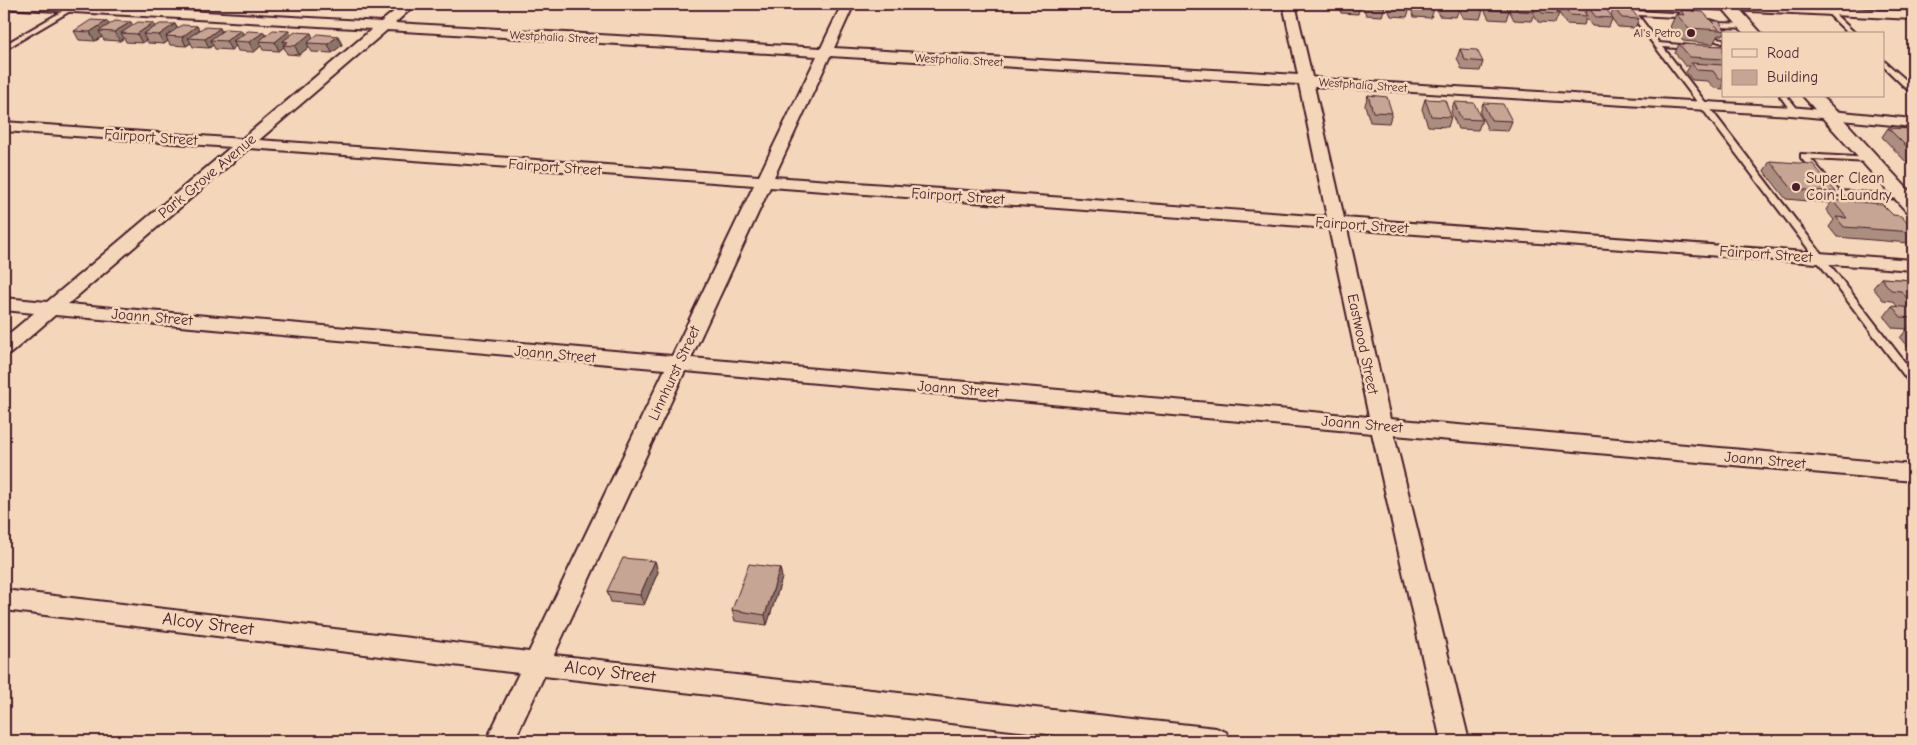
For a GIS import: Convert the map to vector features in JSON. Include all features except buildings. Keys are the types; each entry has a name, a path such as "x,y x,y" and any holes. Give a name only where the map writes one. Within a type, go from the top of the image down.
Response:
{"street":[{"name":"Westphalia Street","path":"4,4 75,6 383,27 1306,80 1321,83 1796,112 1913,122"},
{"name":"Park Grove Avenue","path":"4,348 410,4"},
{"name":"Linnhurst Street","path":"500,741 848,4"},
{"name":"Eastwood Street","path":"1289,4 1381,426 1455,741"},
{"path":"1692,10 1728,5 1825,7 1913,15"},
{"path":"1728,5 1751,30"},
{"path":"1814,98 1909,202"},
{"name":"Fairport Street","path":"4,126 1913,264"},
{"name":"Joann Street","path":"4,304 1913,473"},
{"name":"Alcoy Street","path":"4,600 536,664 1216,741"}],"lane":[{"path":"1626,4 1913,380"},
{"path":"1683,4 1720,25 1751,30"},
{"path":"4,48 75,6"},
{"path":"1825,7 1851,32"},
{"path":"1633,13 1692,10"},
{"path":"1720,25 1726,32"},
{"path":"1711,34 1715,39 1722,42"},
{"path":"1657,45 1695,47"},
{"path":"1714,48 1722,48"},
{"path":"1884,63 1913,90"},
{"path":"1785,98 1796,112"},
{"path":"1870,160 1804,156 1837,194 1909,202"}],"place":[{"name":"Al's Petro","path":"1691,33"},
{"name":"Super Clean Coin Laundry","path":"1796,187"}]}
